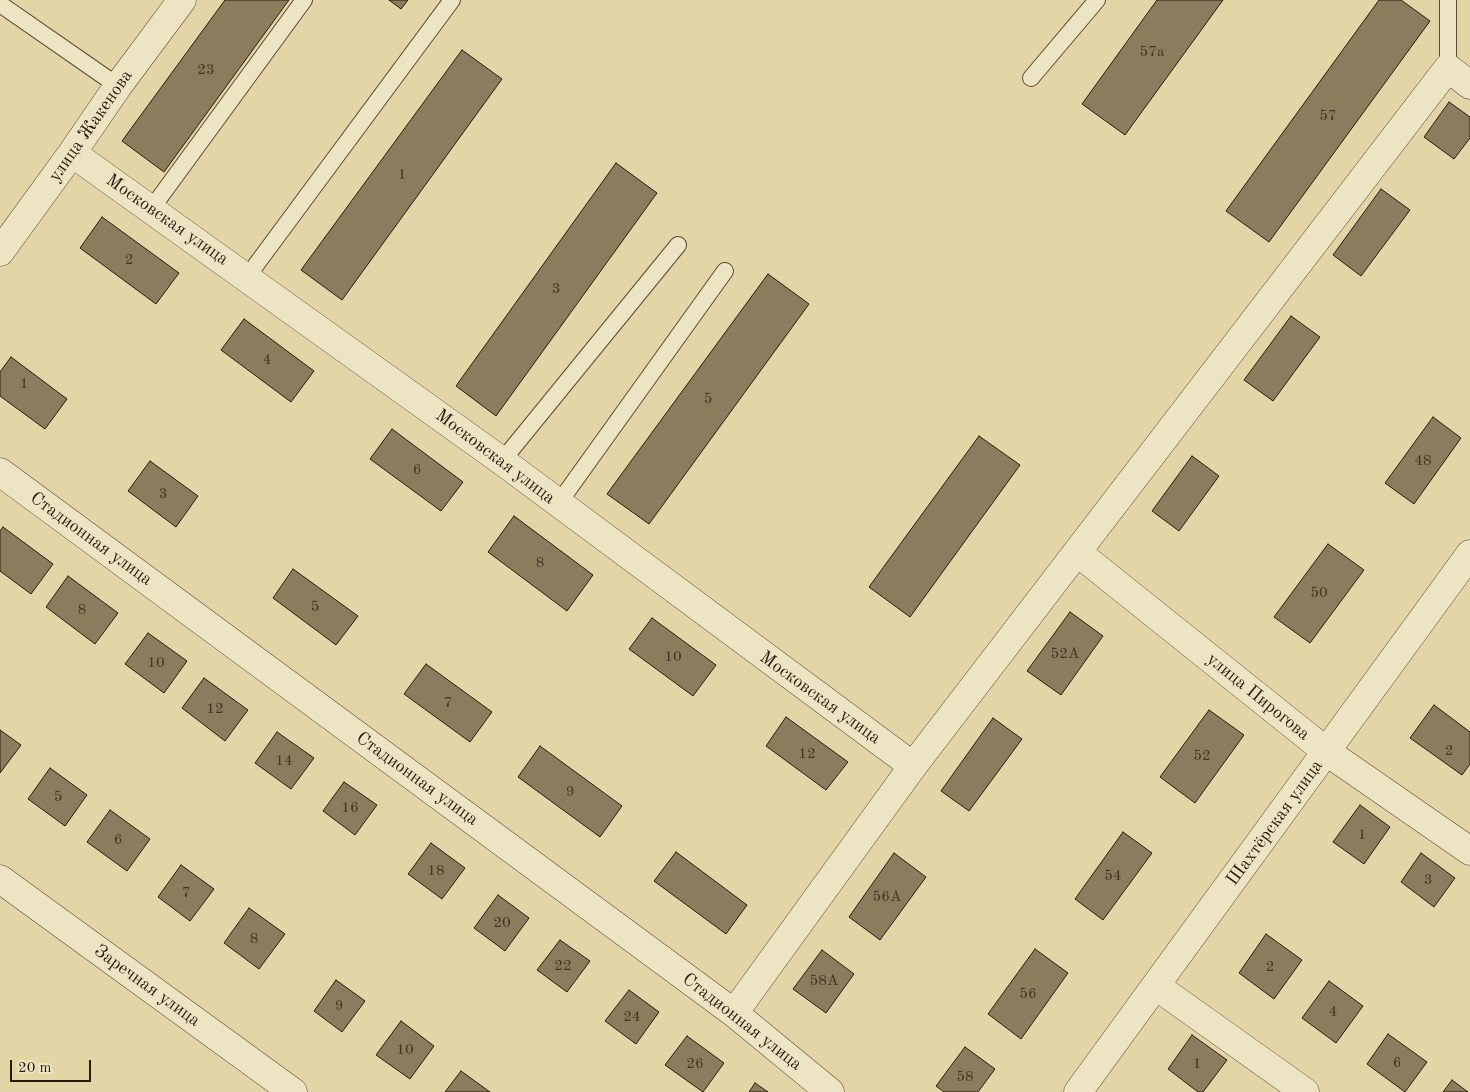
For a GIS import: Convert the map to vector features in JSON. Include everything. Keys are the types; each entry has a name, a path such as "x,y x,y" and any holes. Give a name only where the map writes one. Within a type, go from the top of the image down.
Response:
{"street":[{"name":"улица Жакенова","path":"0,252 118,86 182,0"},
{"path":"734,1013 913,766 1448,68 1470,86"},
{"name":"Московская улица","path":"72,153 152,208 502,461 913,766"},
{"name":"Стадионная улица","path":"0,472 734,1013 830,1092"},
{"name":"улица Пирогова","path":"1077,552 1327,752 1470,851"},
{"name":"Шахтёрская улица","path":"1078,1092 1470,554"},
{"name":"Заречная улица","path":"0,879 293,1092"},
{"path":"1156,986 1305,1092"}],"lane":[{"path":"152,208 304,0"},
{"path":"247,277 452,0"},
{"path":"1031,78 1097,0"},
{"path":"1448,0 1448,68"},
{"path":"0,4 118,86"},
{"path":"502,461 678,245"},
{"path":"558,504 725,271"}],"building":[{"path":"225,0 289,0 164,172 122,141"},
{"path":"389,0 408,0 401,9"},
{"path":"1157,0 1223,0 1125,135 1082,104"},
{"path":"1379,0 1401,0 1430,21 1269,242 1226,211"},
{"path":"462,50 502,79 342,300 301,270"},
{"path":"1449,102 1470,117 1470,138 1454,159 1424,137"},
{"path":"616,163 657,193 496,416 456,386"},
{"path":"1381,189 1410,210 1361,276 1333,255"},
{"path":"102,217 179,273 156,304 80,248"},
{"path":"768,274 809,304 649,524 607,494"},
{"path":"1291,316 1320,337 1273,401 1244,380"},
{"path":"244,319 314,371 291,402 221,350"},
{"path":"11,357 67,399 45,429 0,396 0,372"},
{"path":"1433,417 1461,438 1414,504 1385,483"},
{"path":"392,429 463,482 441,511 370,459"},
{"path":"979,436 1020,465 910,617 869,587"},
{"path":"1192,456 1219,476 1179,531 1152,511"},
{"path":"150,461 198,496 176,527 128,491"},
{"path":"514,516 593,575 567,611 488,552"},
{"path":"3,527 53,564 31,594 0,571 0,531"},
{"path":"1328,544 1364,570 1310,643 1274,617"},
{"path":"293,569 358,616 336,645 273,598"},
{"path":"68,576 118,613 95,644 46,607"},
{"path":"1070,612 1103,636 1061,695 1027,671"},
{"path":"652,618 716,665 693,696 629,649"},
{"path":"148,633 187,661 164,693 125,664"},
{"path":"426,664 492,712 470,742 404,694"},
{"path":"204,678 248,710 225,741 182,708"},
{"path":"1434,705 1470,732 1470,764 1462,775 1410,738"},
{"path":"1209,710 1244,735 1195,803 1160,777"},
{"path":"786,717 848,762 826,790 766,746"},
{"path":"993,718 1022,739 969,811 941,791"},
{"path":"0,730 21,745 0,773"},
{"path":"277,732 314,758 291,789 255,763"},
{"path":"540,746 622,806 600,837 518,777"},
{"path":"50,768 87,795 65,826 28,799"},
{"path":"344,782 377,805 355,835 323,811"},
{"path":"1360,805 1390,827 1364,864 1333,842"},
{"path":"110,810 150,839 127,871 87,842"},
{"path":"1123,832 1152,853 1103,920 1075,899"},
{"path":"431,843 465,868 442,899 408,874"},
{"path":"676,852 747,905 726,934 654,881"},
{"path":"894,853 926,877 880,940 849,917"},
{"path":"1421,853 1455,878 1434,907 1401,882"},
{"path":"181,865 214,889 190,921 158,897"},
{"path":"498,895 529,918 505,951 474,928"},
{"path":"249,908 285,934 259,969 224,943"},
{"path":"1266,934 1302,960 1274,999 1239,973"},
{"path":"560,940 590,961 567,992 537,970"},
{"path":"1035,949 1068,973 1021,1039 988,1014"},
{"path":"822,950 854,974 826,1013 793,989"},
{"path":"336,980 365,1001 342,1032 314,1011"},
{"path":"1329,981 1363,1006 1336,1043 1302,1018"},
{"path":"629,990 659,1012 636,1044 605,1021"},
{"path":"401,1021 434,1046 410,1079 376,1055"},
{"path":"1388,1034 1427,1062 1405,1092 1367,1064"},
{"path":"1192,1035 1227,1060 1203,1092 1198,1092 1168,1069"},
{"path":"687,1036 724,1063 703,1092 665,1065"},
{"path":"965,1047 995,1069 978,1092 944,1092 936,1086"},
{"path":"461,1071 490,1092 445,1092"},
{"path":"1452,1080 1468,1092 1443,1092"},
{"path":"755,1083 768,1092 749,1092"}]}
